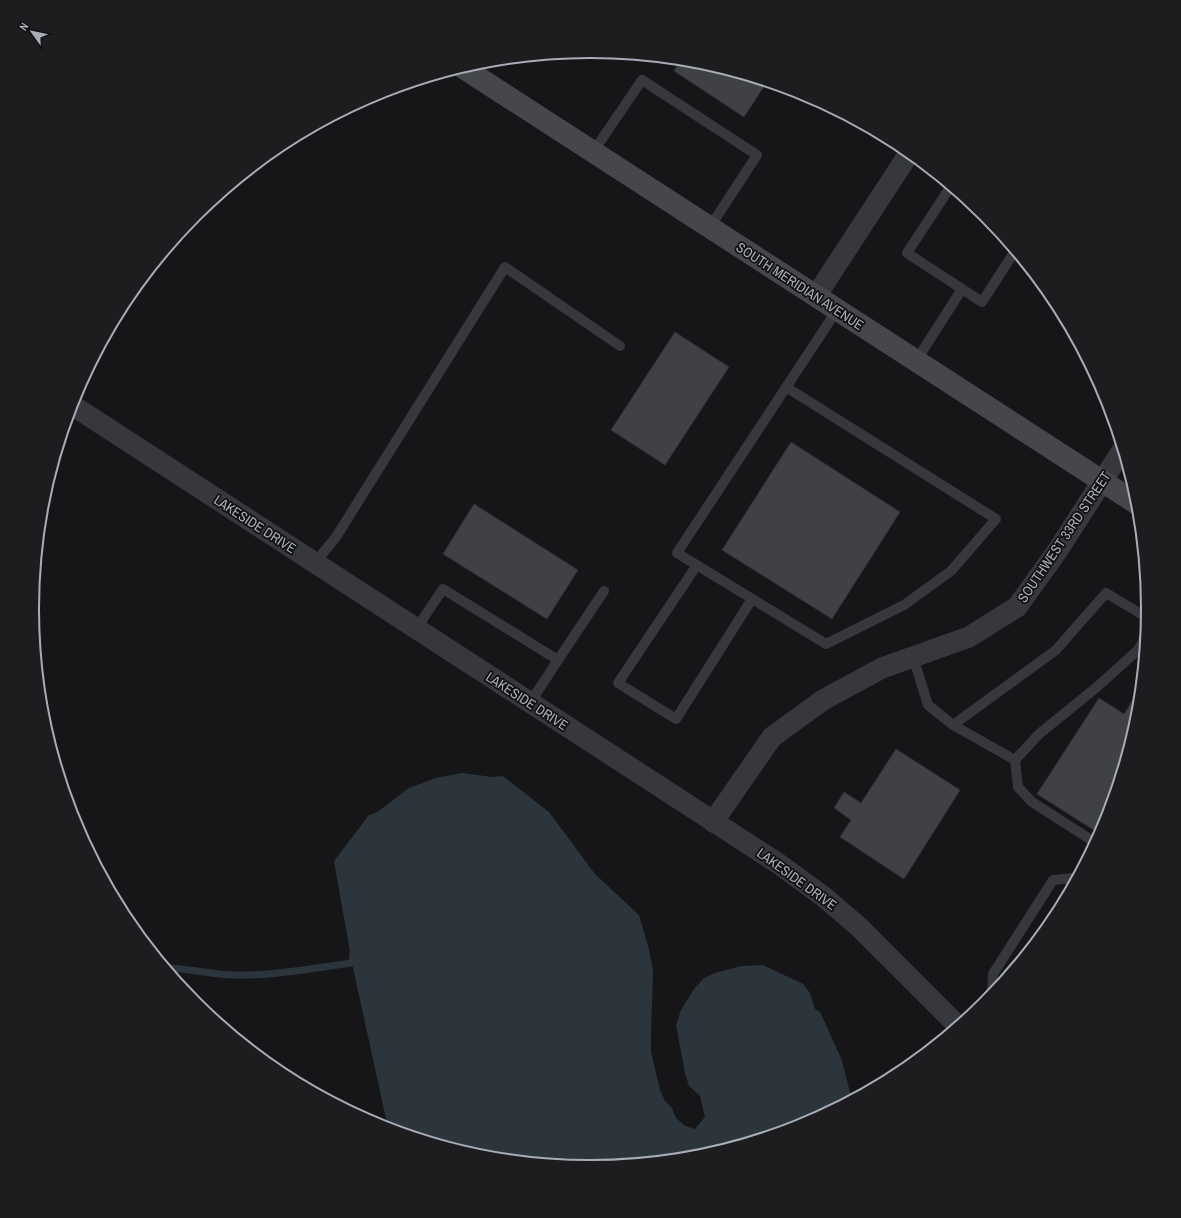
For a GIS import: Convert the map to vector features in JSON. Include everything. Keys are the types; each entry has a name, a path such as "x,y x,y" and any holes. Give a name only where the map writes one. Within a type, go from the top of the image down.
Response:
{"main road":[{"name":"SOUTH MERIDIAN AVENUE","path":"469,71 1131,500"}],"street":[{"path":"816,296 907,157"},
{"name":"LAKESIDE DRIVE","path":"76,412 315,563 779,864 824,897 858,926 955,1023"},
{"name":"SOUTHWEST 33RD STREET","path":"713,822 772,738 823,700 882,668 970,637 1017,607 1058,550 1120,455"}],"lane":[{"path":"593,152 642,80 757,155 710,227"},
{"path":"949,190 907,253 982,302 1013,254"},
{"path":"315,563 336,537 505,267 620,346"},
{"path":"916,361 962,289"},
{"path":"786,387 996,519 952,571 904,605 826,644 678,553 836,310"},
{"path":"696,565 618,683 676,719 752,599"},
{"path":"416,629 442,589 558,660"},
{"path":"530,703 604,591"},
{"path":"953,725 1056,650 1106,593 1142,614"},
{"path":"1091,840 1032,802 1018,787 1015,760 1039,734 1097,687 1138,648 1141,643"},
{"path":"913,657 928,705 953,725 1015,760"},
{"path":"992,986 993,974 1053,880 1072,878"}],"shaded area":[{"path":"462,773 492,777 503,776 549,812 595,874 639,915 649,949 653,971 651,1052 660,1090 665,1101 672,1108 676,1118 685,1126 695,1129 705,1117 700,1096 689,1086 685,1073 676,1025 681,1010 694,989 704,978 718,972 742,966 763,965 803,984 810,993 815,1009 820,1012 841,1058 851,1095 802,1119 733,1142 662,1156 627,1159 554,1159 519,1156 448,1142 387,1122 352,963 334,861 369,815 376,813 409,788 436,778"}],"building":[{"path":"678,65 733,76 764,86 744,117 674,71"},
{"path":"675,332 729,367 665,465 611,430"},
{"path":"791,442 900,512 832,619 722,550"},
{"path":"474,504 578,570 547,619 443,554"},
{"path":"1099,698 1124,714 1134,698 1123,752 1113,786 1095,831 1037,794"},
{"path":"896,749 960,790 904,879 840,837 851,820 834,808 844,792 861,803"}],"waterway":[{"path":"172,968 225,975 263,974 352,963 353,953"}]}
